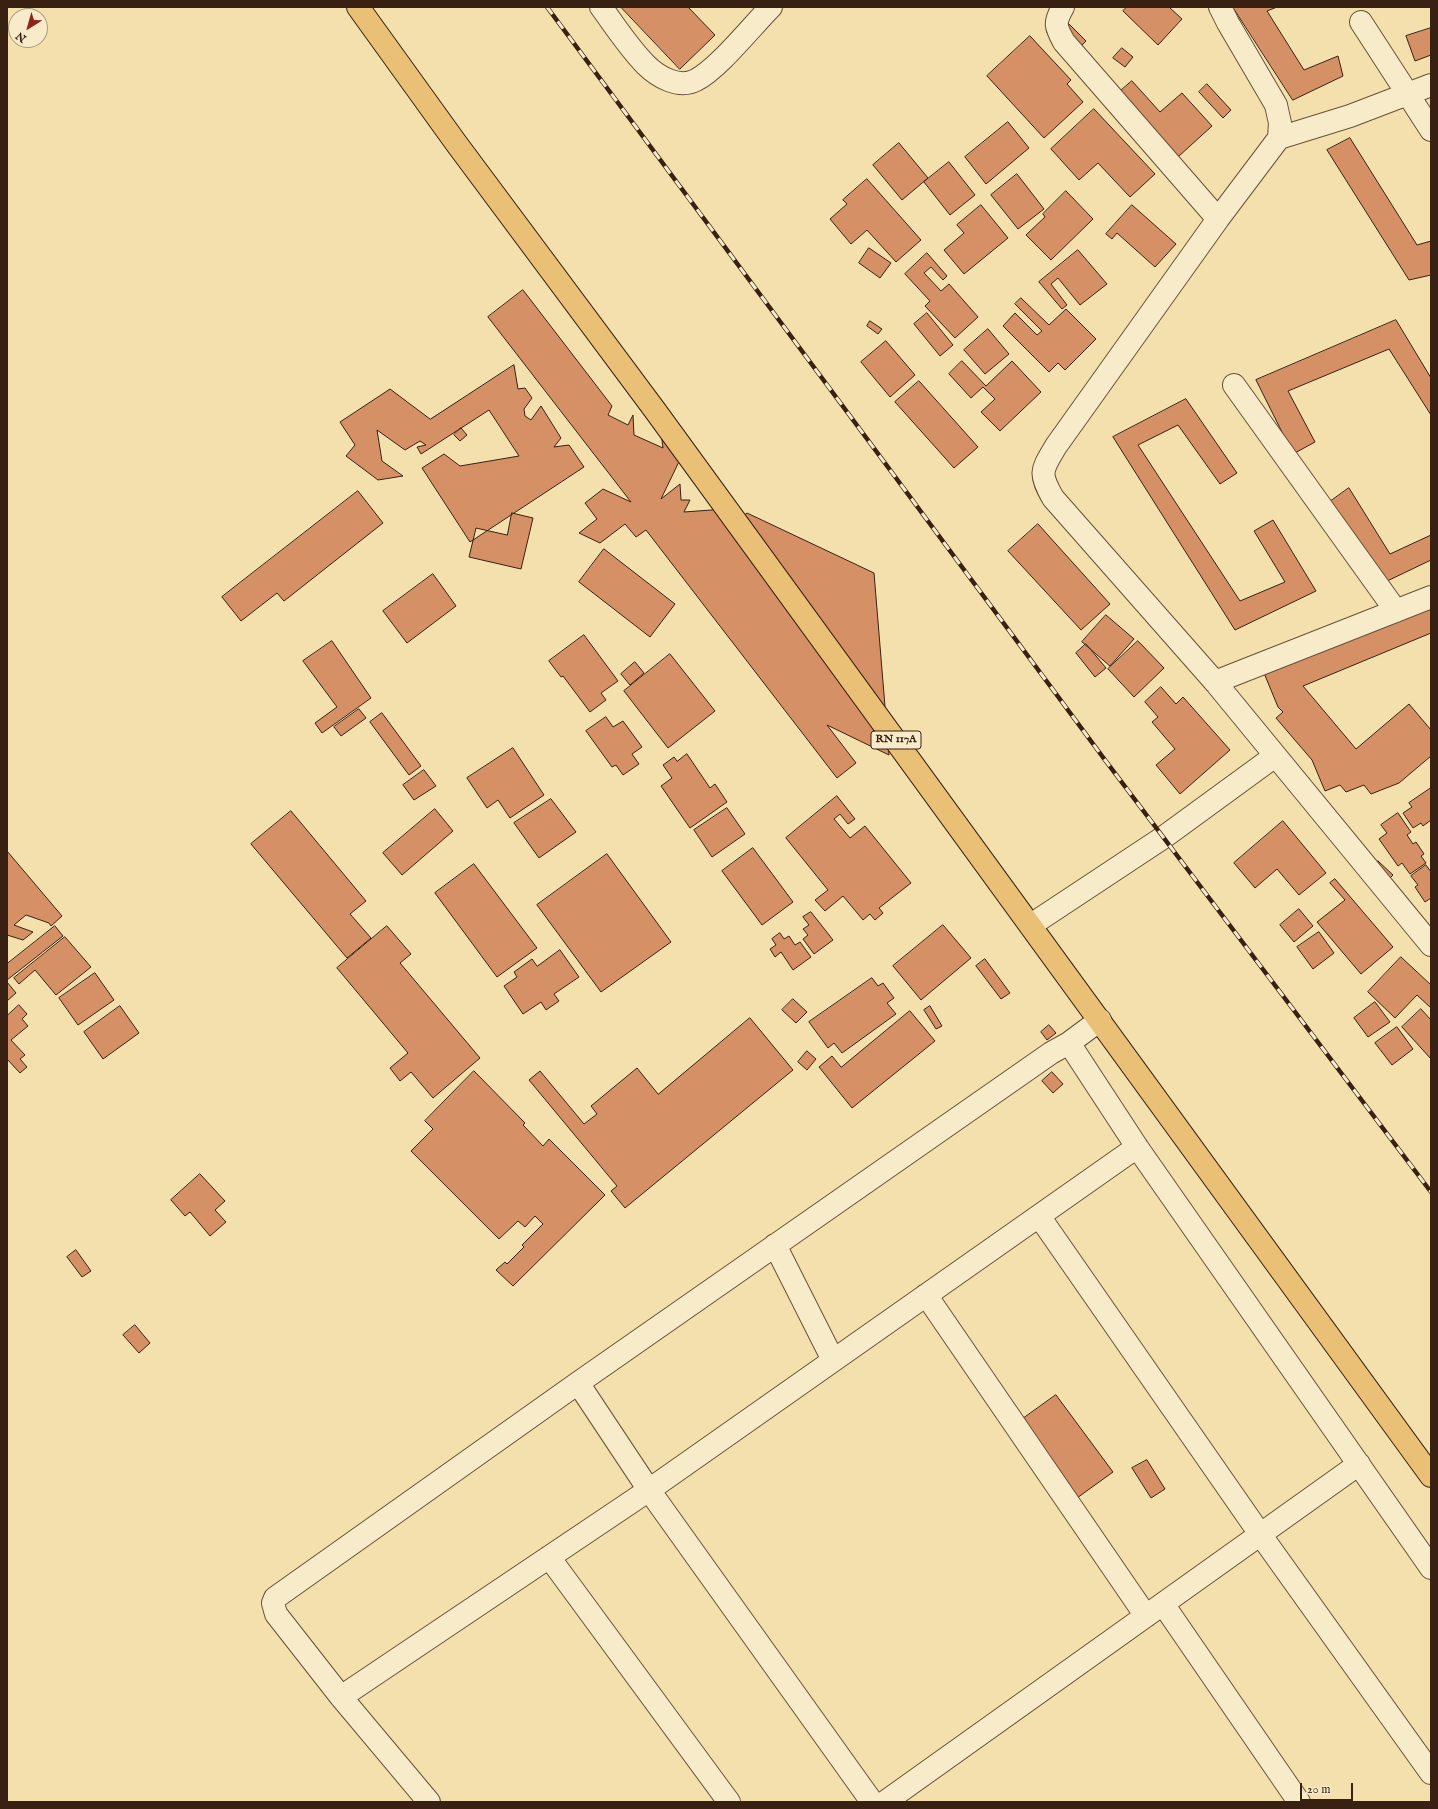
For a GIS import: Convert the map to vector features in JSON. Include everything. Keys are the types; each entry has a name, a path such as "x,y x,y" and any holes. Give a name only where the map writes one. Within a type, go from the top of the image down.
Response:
{"main road":[{"name":"RN 117A","path":"358,7 456,143 654,409 1031,925 1431,1476"}],"street":[{"path":"601,7 646,65 658,74 672,81 683,83 696,80 715,65 771,7"},
{"path":"1063,7 1056,18 1056,27 1064,42 1218,219"},
{"path":"1220,7 1276,106 1280,123 1279,138 1218,219 1056,446 1043,468 1043,482 1053,498 1215,682 1431,945"},
{"path":"1361,22 1431,130"},
{"path":"1279,138 1350,116 1431,85"},
{"path":"1234,385 1396,610"},
{"path":"1215,682 1431,596"},
{"path":"1031,925 1164,837 1275,756"},
{"path":"429,1802 341,1697 276,1614 273,1603 276,1598 578,1382 1051,1053 1069,1043 1100,1020"},
{"path":"1069,1043 1137,1147 1431,1568"},
{"path":"341,1697 649,1490 1137,1147"},
{"path":"1039,1216 1260,1534 1431,1773"},
{"path":"775,1245 833,1360"},
{"path":"926,1295 1154,1610 1299,1802"},
{"path":"578,1382 649,1490 872,1802"},
{"path":"885,1802 1359,1464"},
{"path":"549,1557 729,1802"}],"building":[{"path":"621,7 688,7 715,35 680,69"},
{"path":"1127,7 1169,7 1182,19 1158,45 1123,11"},
{"path":"1233,7 1277,7 1267,11 1304,70 1338,56 1343,76 1293,100"},
{"path":"1062,17 1086,41 1071,56 1047,33"},
{"path":"1431,28 1431,55 1415,61 1406,36"},
{"path":"1030,36 1071,80 1067,84 1083,102 1044,138 987,76"},
{"path":"1122,48 1133,57 1125,67 1113,58"},
{"path":"1132,81 1160,112 1182,93 1212,126 1168,166 1109,101"},
{"path":"1207,84 1231,110 1223,118 1199,92"},
{"path":"1094,109 1155,174 1130,197 1098,163 1079,180 1051,149"},
{"path":"1008,122 1029,148 986,184 965,157"},
{"path":"1350,138 1417,245 1431,241 1431,275 1409,280 1327,150"},
{"path":"899,143 928,178 902,200 873,165"},
{"path":"949,162 975,195 950,215 924,182"},
{"path":"1017,174 1044,209 1018,229 991,195"},
{"path":"867,179 921,240 896,262 867,230 851,244 830,219 847,204 843,200"},
{"path":"1066,191 1093,219 1051,260 1026,235 1045,217 1043,214"},
{"path":"981,205 1008,238 964,274 944,250 964,233 957,225"},
{"path":"1132,205 1176,244 1155,267 1117,233 1112,239 1106,234"},
{"path":"869,248 891,263 880,278 859,263"},
{"path":"1078,250 1107,284 1080,305 1058,278 1051,284 1067,305 1062,309 1039,282"},
{"path":"927,253 947,276 943,280 931,267 924,273 941,291 949,284 978,317 955,338 925,306 930,301 905,274"},
{"path":"523,290 612,406 608,415 628,425 633,415 634,435 663,448 661,433 687,445 661,499 680,484 681,500 690,500 684,512 725,509 735,522 747,513 874,573 889,755 827,725 856,763 837,778 646,530 636,537 625,524 600,543 579,533 597,519 585,503 603,489 631,502 488,317"},
{"path":"1021,298 1049,325 1066,309 1096,339 1065,370 1058,363 1049,372 1003,326 1015,313 1037,335 1042,331 1015,304"},
{"path":"927,313 953,345 940,356 914,324"},
{"path":"1396,320 1431,378 1431,415 1389,349 1288,391 1315,442 1293,454 1256,380"},
{"path":"870,321 882,329 878,334 867,326"},
{"path":"988,329 1009,354 985,374 964,350"},
{"path":"886,341 915,375 890,397 861,362"},
{"path":"962,361 986,386 1012,361 1041,392 1000,431 981,412 995,399 983,387 971,398 949,374"},
{"path":"514,365 518,389 525,388 532,398 524,409 525,416 531,420 541,406 561,438 554,447 569,445 584,467 470,542 422,468 444,454 460,466 519,456 489,410 421,454 417,447 426,445 420,441 405,450 377,430 382,461 403,476 378,480 346,456 355,445 340,422 390,389 430,419"},
{"path":"919,381 978,447 954,468 895,402"},
{"path":"1186,399 1237,473 1220,484 1178,425 1138,445 1240,601 1285,582 1254,531 1273,520 1316,591 1235,630 1113,437"},
{"path":"461,428 467,435 460,441 454,435"},
{"path":"1349,488 1390,554 1431,535 1431,560 1383,583 1331,501"},
{"path":"358,491 383,523 284,601 277,593 241,621 222,597"},
{"path":"512,513 533,518 521,569 469,557 476,528 507,535"},
{"path":"1038,524 1110,604 1081,630 1008,551"},
{"path":"604,549 675,604 650,637 579,582"},
{"path":"433,574 456,606 407,643 383,611"},
{"path":"1431,604 1431,633 1303,686 1356,749 1409,704 1431,730 1431,756 1399,783 1371,794 1364,785 1346,792 1340,785 1325,791 1312,760 1276,718 1283,712 1278,707 1264,673"},
{"path":"1106,615 1134,639 1110,666 1082,642"},
{"path":"584,635 618,681 601,693 606,700 590,712 563,676 561,677 549,661"},
{"path":"332,641 371,698 322,733 315,723 337,707 303,661"},
{"path":"1138,641 1164,668 1134,697 1108,669"},
{"path":"1086,644 1106,668 1095,677 1076,653"},
{"path":"670,654 715,711 668,748 624,691"},
{"path":"635,662 644,673 630,685 621,674"},
{"path":"1161,687 1176,704 1183,697 1230,750 1180,794 1156,765 1175,749 1152,722 1158,717 1145,702"},
{"path":"359,709 366,718 341,736 334,727"},
{"path":"382,713 421,766 409,775 370,722"},
{"path":"606,717 613,727 623,721 642,747 632,754 639,764 623,775 616,765 612,767 586,731"},
{"path":"513,748 544,795 510,818 498,800 487,808 467,778"},
{"path":"687,754 710,788 715,784 727,802 690,828 661,786 672,778 663,765 674,757 677,761"},
{"path":"424,770 436,786 414,800 403,785"},
{"path":"1431,788 1431,820 1423,826 1421,823 1413,828 1403,813 1412,807 1409,803"},
{"path":"837,796 855,819 848,824 840,814 834,819 850,838 865,826 911,883 879,908 883,913 875,920 870,914 863,920 843,896 825,911 815,900 828,890 786,838"},
{"path":"551,799 576,832 539,858 514,823"},
{"path":"727,808 745,834 712,857 694,830"},
{"path":"435,809 453,831 402,875 383,853"},
{"path":"291,811 366,901 350,914 371,938 347,958 251,844"},
{"path":"1398,813 1411,832 1407,835 1413,844 1416,842 1424,854 1421,856 1426,863 1410,874 1402,863 1398,866 1379,839 1387,833 1381,825"},
{"path":"1283,821 1326,873 1299,895 1277,869 1255,888 1234,863"},
{"path":"753,848 793,902 762,925 722,871"},
{"path":"7,851 62,916 51,926 49,923 26,915 14,925 33,932 23,940 7,935"},
{"path":"607,854 671,942 601,992 537,905"},
{"path":"1378,861 1393,875 1384,884 1370,869"},
{"path":"474,864 537,948 497,977 435,893"},
{"path":"1426,865 1431,872 1431,898 1425,902 1415,887 1418,885 1411,876"},
{"path":"1335,879 1393,947 1361,974 1317,922 1345,900 1330,883"},
{"path":"1299,909 1313,926 1294,942 1280,925"},
{"path":"811,912 833,940 814,954 803,939 808,935 803,929 809,925 803,917"},
{"path":"943,925 971,958 921,1000 893,966"},
{"path":"55,926 63,936 7,980 7,964"},
{"path":"387,926 411,954 400,963 480,1058 433,1098 411,1072 400,1081 390,1068 408,1053 337,968"},
{"path":"1319,932 1334,953 1313,969 1297,947"},
{"path":"780,933 784,939 789,936 795,945 800,942 811,957 793,970 781,952 775,957 770,949 776,945 772,939"},
{"path":"65,937 91,967 56,995 35,970 19,984 14,978"},
{"path":"560,950 579,977 554,994 559,1001 546,1010 541,1002 523,1014 504,986 517,977 514,972 532,959 537,966"},
{"path":"1401,957 1431,985 1431,1008 1417,995 1395,1018 1368,992"},
{"path":"985,959 1010,993 1001,999 976,966"},
{"path":"95,973 114,1000 78,1025 59,998"},
{"path":"872,978 878,986 883,983 894,998 887,1003 896,1014 842,1053 834,1043 828,1048 809,1022"},
{"path":"7,982 16,993 7,1001"},
{"path":"793,999 807,1012 796,1023 782,1010"},
{"path":"1375,1002 1390,1022 1368,1037 1354,1018"},
{"path":"19,1005 27,1014 22,1019 28,1026 11,1040 25,1055 20,1059 27,1067 20,1073 7,1059 7,1016"},
{"path":"120,1006 139,1033 103,1059 84,1032"},
{"path":"930,1006 942,1026 936,1029 924,1010"},
{"path":"1421,1009 1431,1020 1431,1059 1402,1027"},
{"path":"910,1011 935,1041 852,1108 819,1067 832,1056 841,1067"},
{"path":"750,1018 793,1070 625,1208 611,1191 617,1186 529,1080 540,1071 584,1124 597,1114 591,1106 637,1068 658,1094"},
{"path":"1049,1025 1056,1033 1047,1040 1041,1032"},
{"path":"1397,1027 1413,1049 1392,1065 1375,1043"},
{"path":"807,1051 816,1059 807,1070 798,1062"},
{"path":"474,1071 525,1123 523,1125 543,1146 549,1139 605,1195 513,1286 496,1270 505,1262 507,1264 524,1247 522,1245 543,1224 535,1216 525,1227 518,1221 499,1239 411,1151 433,1129 425,1121"},
{"path":"1052,1072 1063,1084 1053,1093 1042,1081"},
{"path":"200,1174 225,1201 215,1210 226,1222 210,1236 190,1212 185,1216 171,1200"},
{"path":"76,1250 91,1271 82,1277 67,1257"},
{"path":"135,1325 150,1343 139,1353 123,1335"},
{"path":"1056,1395 1113,1472 1070,1503 1017,1423"},
{"path":"1147,1460 1165,1489 1151,1498 1132,1468"}],"railway":[{"path":"547,7 1105,760 1431,1192"}]}
